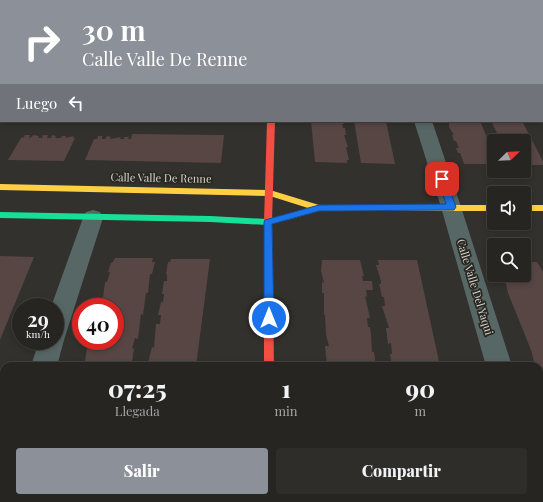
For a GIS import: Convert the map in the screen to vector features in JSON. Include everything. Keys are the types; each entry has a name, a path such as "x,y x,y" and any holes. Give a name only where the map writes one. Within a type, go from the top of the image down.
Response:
{"street":[{"path":"269,362 268,222 271,122"},
{"name":"Calle Valle Del Yaqui","path":"423,122 451,207 498,362"},
{"name":"Calle Valle De Renne","path":"0,187 270,193 319,208"},
{"name":"Calle Valle De Renne","path":"0,215 93,218 210,219 268,222 319,208 487,208"},
{"path":"531,208 543,208"},
{"path":"64,305 93,218"},
{"path":"45,362 49,350"}],"building":[{"path":"311,122 344,122 344,124 342,124 343,128 345,128 346,135 344,135 348,147 346,147 349,160 347,160 347,163 315,162"},
{"path":"354,122 386,122 395,164 361,163"},
{"path":"449,122 480,122 487,137 487,164 464,164 460,153 458,153 456,148 459,148 456,141 454,141 452,135 454,135 449,127"},
{"path":"492,122 523,122 529,134 498,134"},
{"path":"132,134 224,135 221,163 85,160 94,139 97,139 98,136 102,136 102,139 105,139 107,136 111,137 110,139 121,137 120,139 124,139 124,137 129,137 128,139 131,139"},
{"path":"25,135 30,135 29,138 33,135 39,136 38,138 42,138 43,135 48,135 47,138 51,138 52,135 56,136 55,138 61,138 62,136 66,136 65,138 74,136 73,138 75,138 64,161 8,160 21,138"},
{"path":"531,138 543,161 543,165 531,165"},
{"path":"0,256 34,257 17,298 12,298 12,311 0,340"},
{"path":"115,258 153,258 152,262 155,262 152,274 150,274 148,293 146,293 143,315 141,314 138,339 135,338 132,349 134,348 132,362 85,362 87,350 124,350 124,298 103,298 105,282 107,282 111,263"},
{"path":"171,259 210,259 197,362 148,362 152,347 154,348 156,324 160,324 161,315 158,315 161,302 163,302 164,294 162,294 164,281 167,281 166,274 168,262 170,262"},
{"path":"322,260 360,260 364,276 362,276 363,281 372,281 373,290 366,290 367,297 365,296 370,318 367,318 368,327 370,327 372,352 374,352 375,362 327,362 325,346 329,346 326,335 324,293 322,293 322,282 324,283 321,271"},
{"path":"378,260 417,260 439,362 391,362 391,343 388,344 386,328 389,328 382,306 385,306 384,297 382,297 379,284 381,284 381,281 376,265 379,265"},
{"path":"531,262 537,262 543,272 543,362 534,362 531,350 508,293 506,282 531,282"}],"traffic: fast":[{"path":"0,215 210,219 268,222 287,217"}],"traffic: slow":[{"path":"0,187 270,193 319,208"},
{"path":"287,217 319,208 487,208"},
{"path":"531,208 543,208"}],"traffic: jam":[{"path":"269,362 268,222 271,122"}],"route":[{"path":"269,318 268,222 319,208 451,207 442,179"}]}
